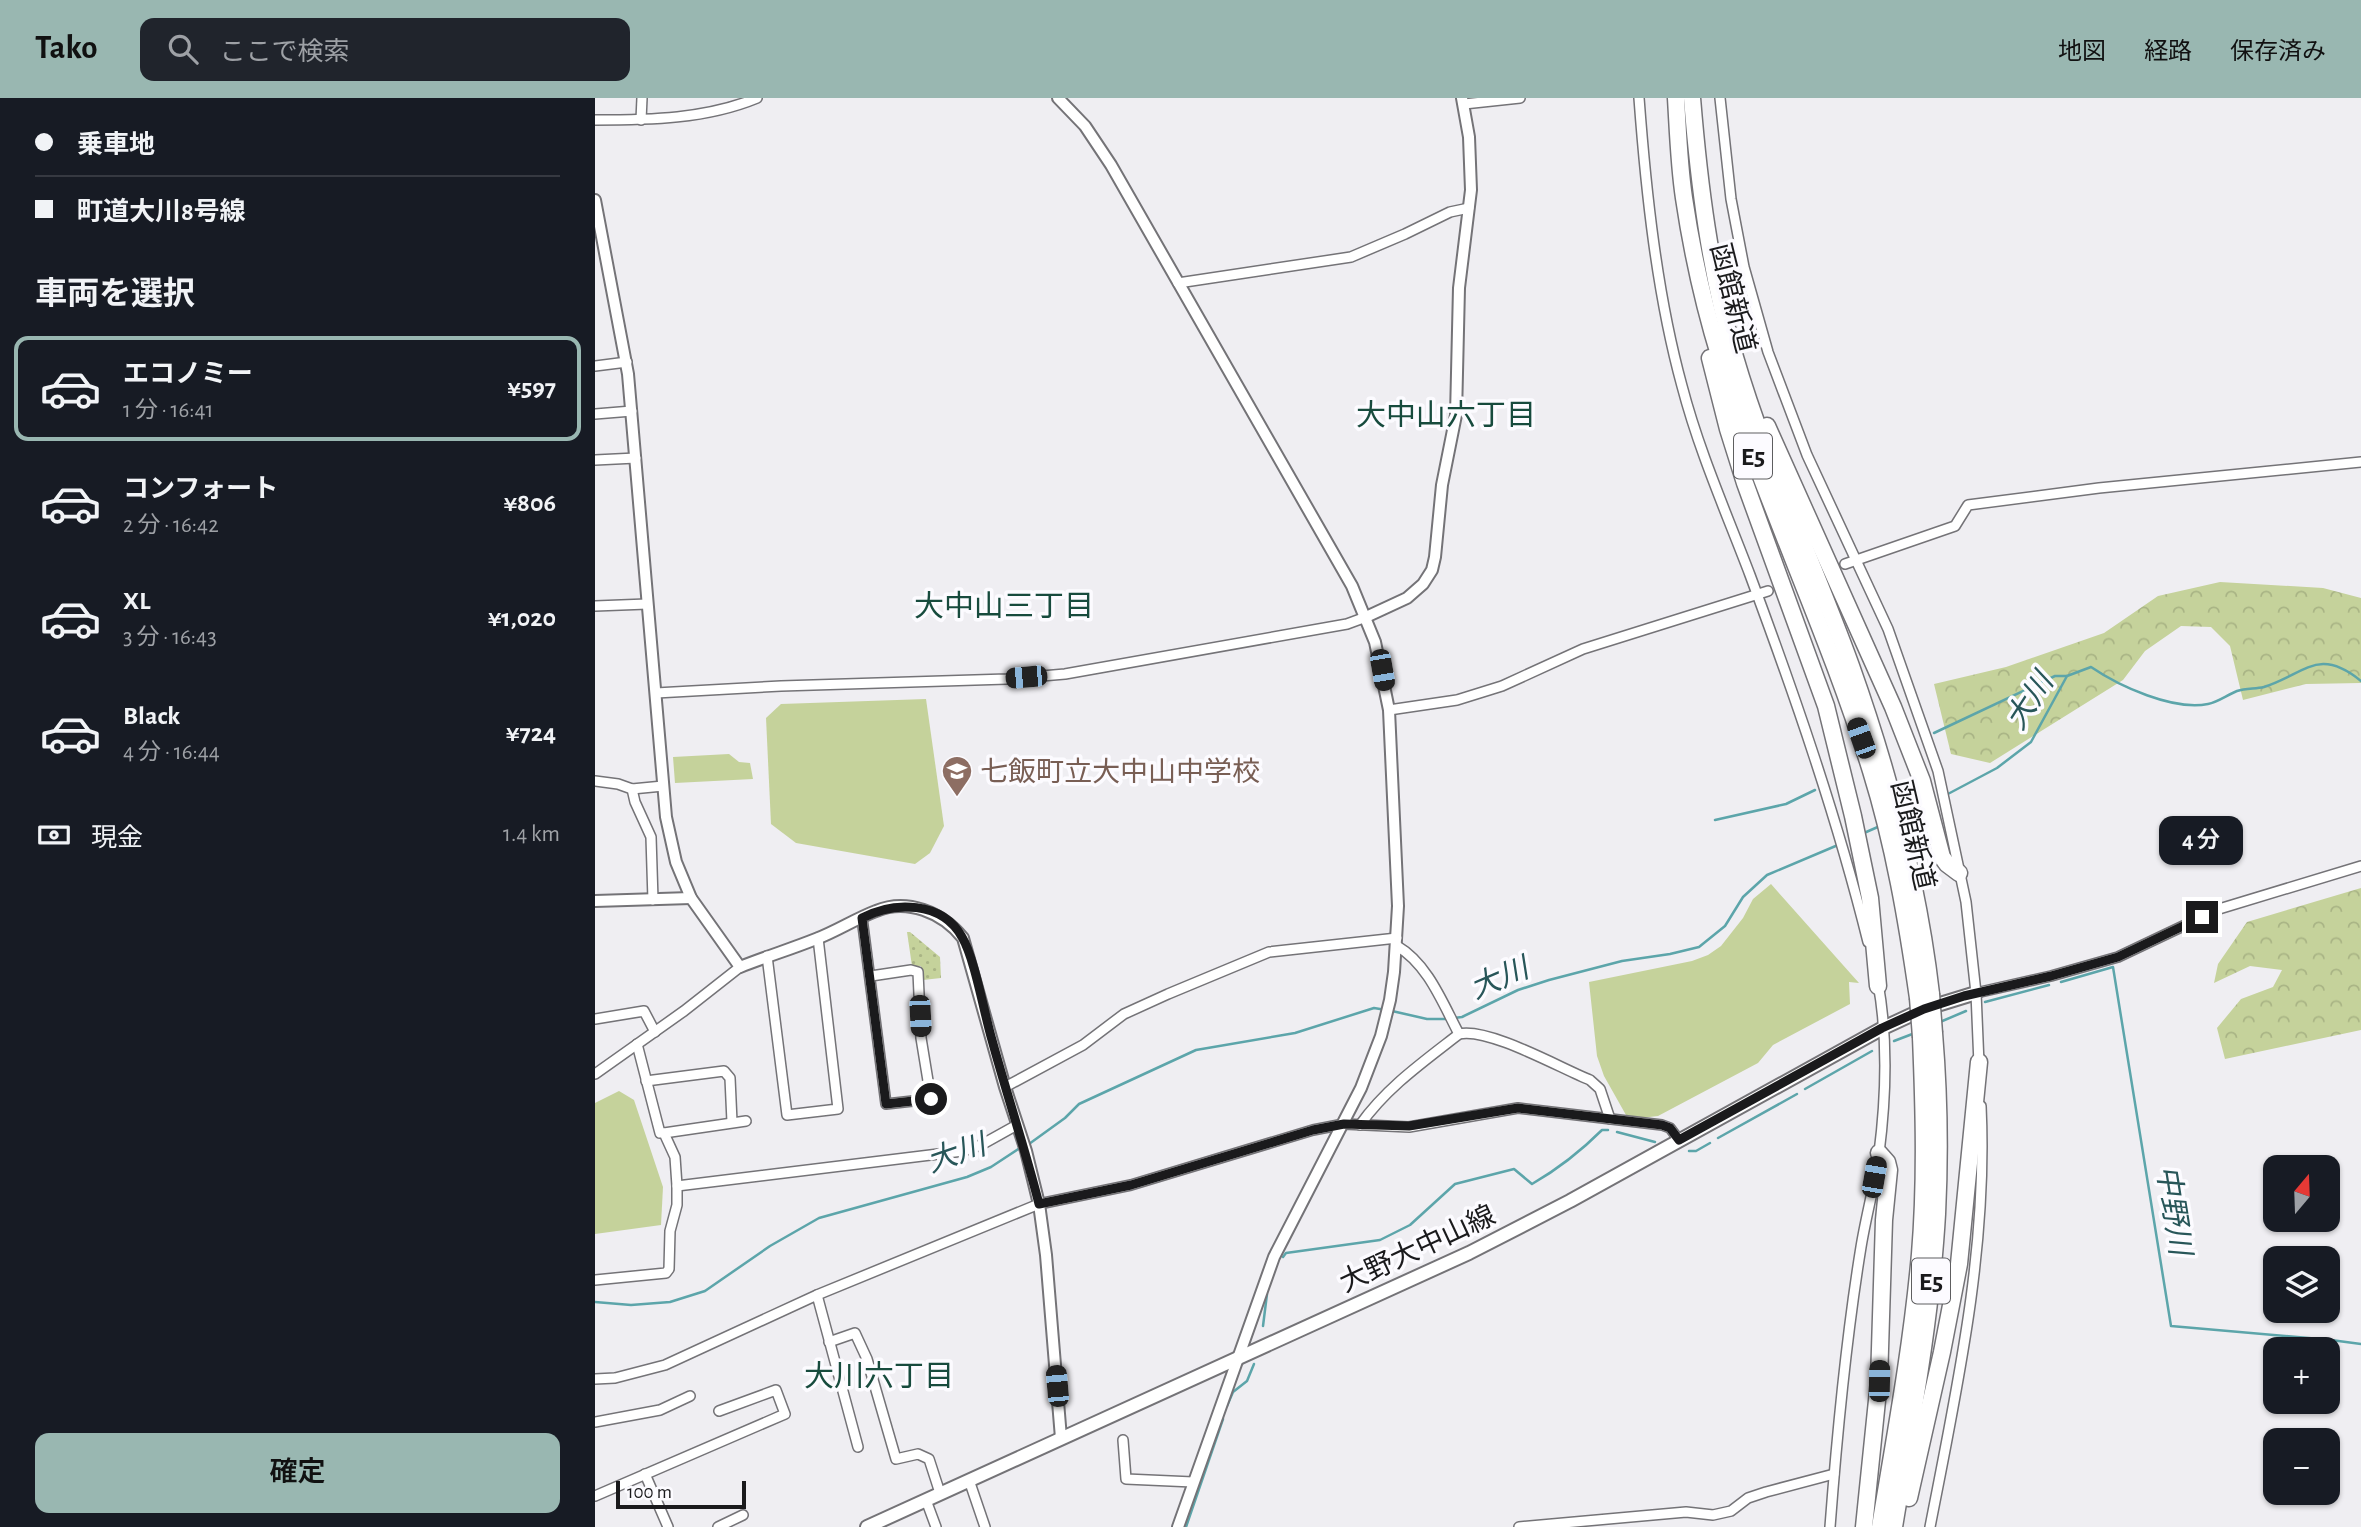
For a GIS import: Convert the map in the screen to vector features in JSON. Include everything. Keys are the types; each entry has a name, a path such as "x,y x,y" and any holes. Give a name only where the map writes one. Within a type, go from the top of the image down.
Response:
{"highway":[{"name":"函館新道","path":"1676,98 1684,197 1720,357 1758,470 1886,798"},
{"name":"函館新道","path":"1692,98 1704,203 1720,300 1766,455 1850,663 1894,828 1901,889 1924,996 1939,1138 1935,1241 1921,1360 1894,1527"},
{"path":"1684,197 1702,322 1728,429 1789,610 1826,706 1853,816 1852,849 1870,898 1878,986"},
{"path":"1720,300 1769,430 1893,707 1922,781 1942,857 1959,873"},
{"name":"函館新道","path":"1880,1527 1920,1253 1928,1035"},
{"path":"1902,1527 1943,1352 1959,1264 1979,1062"},
{"path":"1864,1527 1879,1381 1884,1220 1889,1170 1887,1162 1879,1153"}],"main road":[{"name":"大野大中山線","path":"873,1526 940,1493 1469,1253 1882,1028 1924,1009 1976,993"}],"street":[{"path":"641,120 642,98"},
{"path":"595,120 641,120 706,113 757,98"},
{"path":"1058,98 1099,145 1352,586 1375,642 1389,710 1395,807 1397,942 1390,1000 1374,1058 1344,1124 1274,1257 1178,1527"},
{"path":"656,693 781,685 1007,679 1065,674 1347,624 1407,598 1423,584 1432,570 1442,485 1456,415 1458,288 1471,190 1463,101 1520,98"},
{"path":"1640,98 1647,183 1667,323 1675,358 1706,466 1757,595 1837,825 1852,849"},
{"path":"1720,98 1731,199 1753,305 1802,443 1888,629 1938,771 1966,902 1976,993 1983,1147 1974,1278 1960,1371 1930,1527"},
{"path":"595,200 627,362 663,786 670,838 676,862 691,898 740,967"},
{"path":"1178,283 1351,257 1450,212 1469,208"},
{"path":"595,366 627,362"},
{"path":"595,414 632,411"},
{"path":"595,460 636,458"},
{"path":"1845,564 1955,526 1968,505 2099,488 2361,462"},
{"path":"1389,710 1457,700 1503,687 1583,649 1768,591"},
{"path":"595,606 647,604"},
{"path":"595,781 618,783 632,789 663,786"},
{"path":"632,789 651,837 653,900"},
{"path":"1976,993 2118,957 2219,909 2361,866"},
{"path":"595,901 691,898"},
{"path":"595,1074 740,967 818,938 877,910 895,906 918,907 940,917 958,931 963,937 971,962 1039,1204 1046,1255 1061,1438"},
{"path":"862,918 886,1104 931,1099 921,1038 918,972 911,970 871,976"},
{"path":"767,956 787,1115 838,1109 818,938"},
{"path":"1005,1087 1083,1045 1124,1014 1269,952 1397,942 1419,964 1459,1034"},
{"path":"1830,1527 1861,1248 1879,1153 1885,1067 1878,986"},
{"path":"595,1018 644,1012 655,1032"},
{"path":"1360,1125 1380,1099 1399,1081 1459,1034 1469,1032 1481,1034 1590,1080 1600,1089 1610,1119"},
{"path":"637,1044 660,1133 746,1121"},
{"path":"646,1081 723,1071 730,1078 732,1122"},
{"path":"595,1379 628,1375 665,1365 817,1295 1039,1204 1131,1185 1313,1130 1344,1124 1409,1126 1518,1108 1662,1125 1670,1128 1679,1140"},
{"path":"677,1186 963,1151 1019,1129"},
{"path":"595,1280 666,1273 669,1269 670,1231 677,1205 677,1186 675,1157 664,1133"},
{"path":"817,1295 858,1447"},
{"path":"829,1342 855,1333 867,1359 896,1459 918,1454 929,1460 940,1493"},
{"path":"595,1496 785,1414 776,1390 719,1411"},
{"path":"595,1422 660,1410 690,1396"},
{"path":"1123,1440 1126,1479 1193,1482"},
{"path":"645,1474 669,1527"},
{"path":"1519,1527 1686,1512 1713,1515 1731,1511 1748,1498 1834,1474"},
{"path":"969,1480 985,1527"},
{"path":"926,1500 936,1527"},
{"path":"718,1527 743,1516"}],"green space":[{"path":"2220,582 2323,588 2361,598 2361,683 2306,684 2243,700 2230,646 2211,627 2181,626 2145,651 2123,680 1990,763 1951,754 1934,684 2006,667 2104,633 2158,596"},
{"path":"926,699 944,826 930,853 915,864 796,843 771,824 766,718 781,704"},
{"path":"729,754 739,762 750,763 753,779 675,783 673,757"},
{"path":"1771,884 1859,983 1849,982 1850,1004 1773,1045 1758,1063 1658,1116 1641,1118 1626,1115 1604,1076 1597,1056 1589,982 1692,961 1708,955 1721,946 1743,918 1753,899"},
{"path":"2361,888 2361,1030 2225,1059 2217,1028 2241,999 2273,987 2282,970 2250,966 2214,983 2218,964 2247,922"},
{"path":"907,932 940,957 941,978 923,980 921,966 912,966"},
{"path":"619,1091 634,1100 663,1187 661,1225 595,1234 595,1103"}],"waterway":[{"name":"大川","path":"1946,795 1997,768 2031,742 2067,676 2091,667 2116,682 2147,695 2179,704 2194,705 2212,703 2240,690 2264,687 2301,670 2322,664 2333,665 2361,681"},
{"path":"1934,733 2055,676 2067,676"},
{"path":"1715,820 1786,804 1815,790"},
{"name":"大川","path":"1905,814 1921,807"},
{"name":"大川","path":"1864,833 1880,826"},
{"name":"大川","path":"1454,1018 1462,1017 1518,990 1549,980 1622,961 1699,947 1725,926 1743,897 1767,875 1838,845"},
{"name":"中野川","path":"2061,982 2113,967 2171,1326 2361,1344"},
{"name":"中野川","path":"1985,1002 2049,985"},
{"name":"大川","path":"1029,1144 1065,1118 1079,1104 1196,1050 1295,1033 1374,1008 1386,1010"},
{"name":"大川","path":"1392,1011 1427,1019 1448,1019"},
{"name":"中野川","path":"1940,1022 1966,1011"},
{"name":"中野川","path":"1894,1041 1915,1033"},
{"name":"中野川","path":"1805,1089 1872,1051"},
{"name":"中野川","path":"1718,1138 1797,1094"},
{"name":"中野川","path":"1283,1257 1286,1253 1380,1240 1410,1225 1455,1184 1514,1169 1532,1184 1569,1159 1602,1130 1608,1130"},
{"name":"中野川","path":"1617,1132 1655,1142"},
{"name":"中野川","path":"1689,1151 1696,1151 1710,1143"},
{"name":"大川","path":"595,1302 631,1305 670,1302 705,1291 770,1246 819,1218 967,1177 991,1167 1023,1146"},
{"name":"中野川","path":"1263,1326 1267,1294"},
{"name":"中野川","path":"1227,1406 1233,1392 1247,1381 1254,1364"},
{"name":"中野川","path":"1186,1527 1223,1419"}],"place":[{"name":"七飯町立大中山中学校","path":"957,798"}],"district":[{"name":"大中山六丁目","path":"1446,415"},
{"name":"大中山三丁目","path":"1004,606"},
{"name":"大川六丁目","path":"879,1376"}],"route":[{"path":"931,1099 886,1104 862,918 877,910 895,906 918,907 940,917 963,937 1039,1204 1131,1185 1313,1130 1344,1124 1409,1126 1518,1108 1662,1125 1670,1128 1679,1140 1882,1028 1924,1009 1964,996 2118,957 2202,917"}]}
